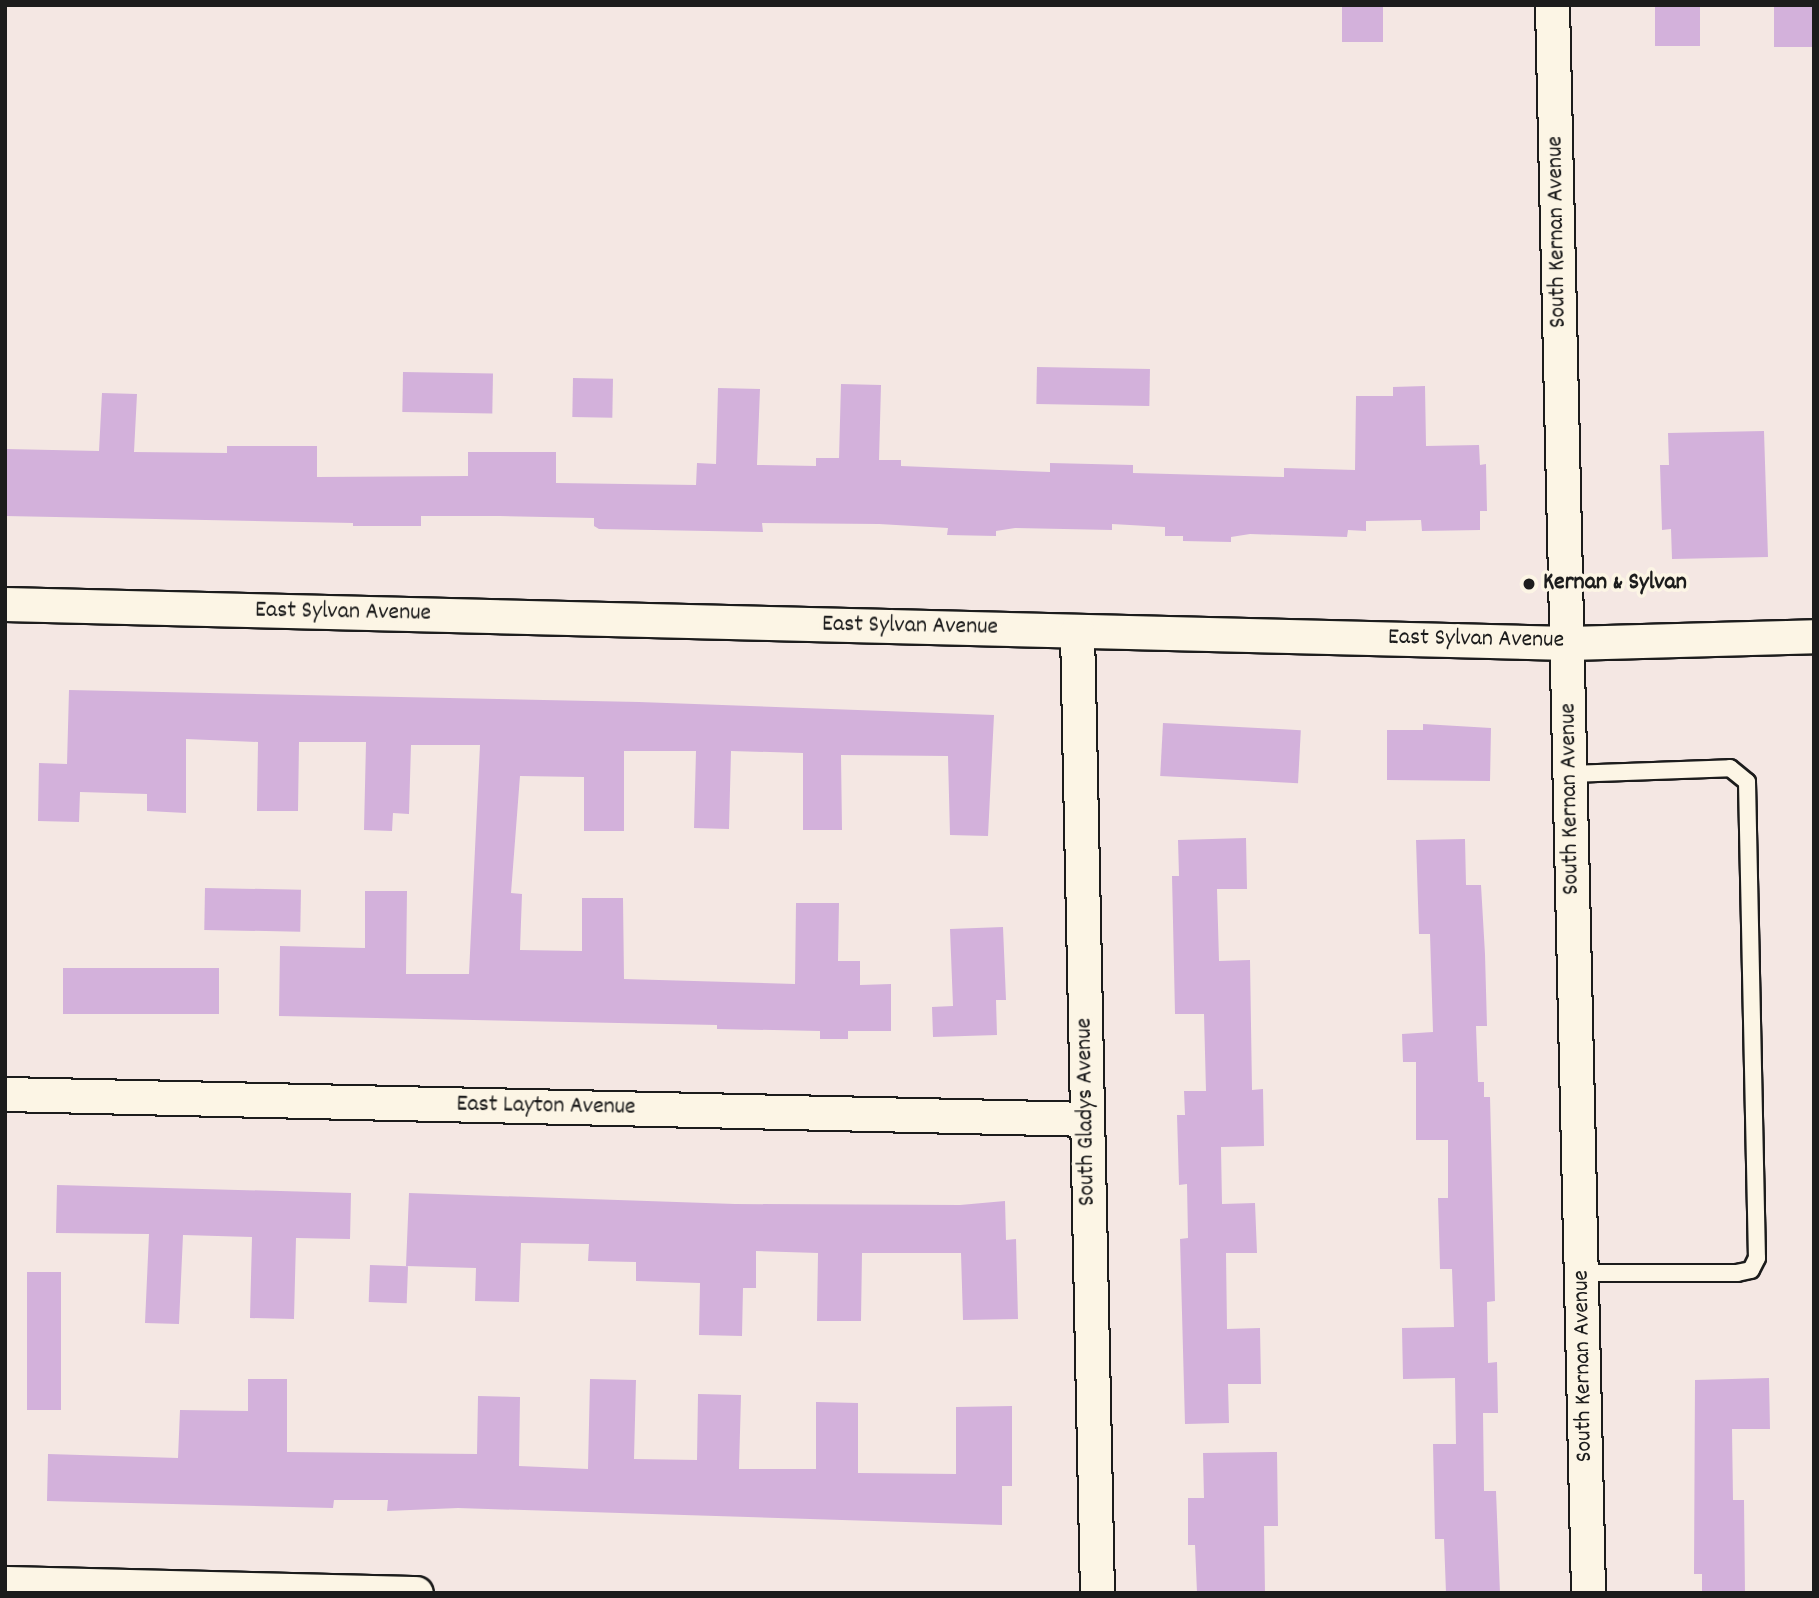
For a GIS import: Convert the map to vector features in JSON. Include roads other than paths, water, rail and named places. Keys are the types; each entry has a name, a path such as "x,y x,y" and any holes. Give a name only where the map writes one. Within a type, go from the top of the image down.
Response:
{"street":[{"name":"South Kernan Avenue","path":"1552,5 1569,643 1588,1593"},
{"name":"East Sylvan Avenue","path":"5,604 1569,643 1814,636"},
{"name":"South Gladys Avenue","path":"1077,631 1097,1593"},
{"name":"East Layton Avenue","path":"5,1094 1087,1119"},
{"path":"5,1583 416,1593"}],"lane":[{"path":"1570,774 1730,768 1741,773 1747,782 1758,1258 1751,1270 1737,1273 1583,1273"}],"place":[{"name":"Kernan & Sylvan","path":"1529,584"}]}
